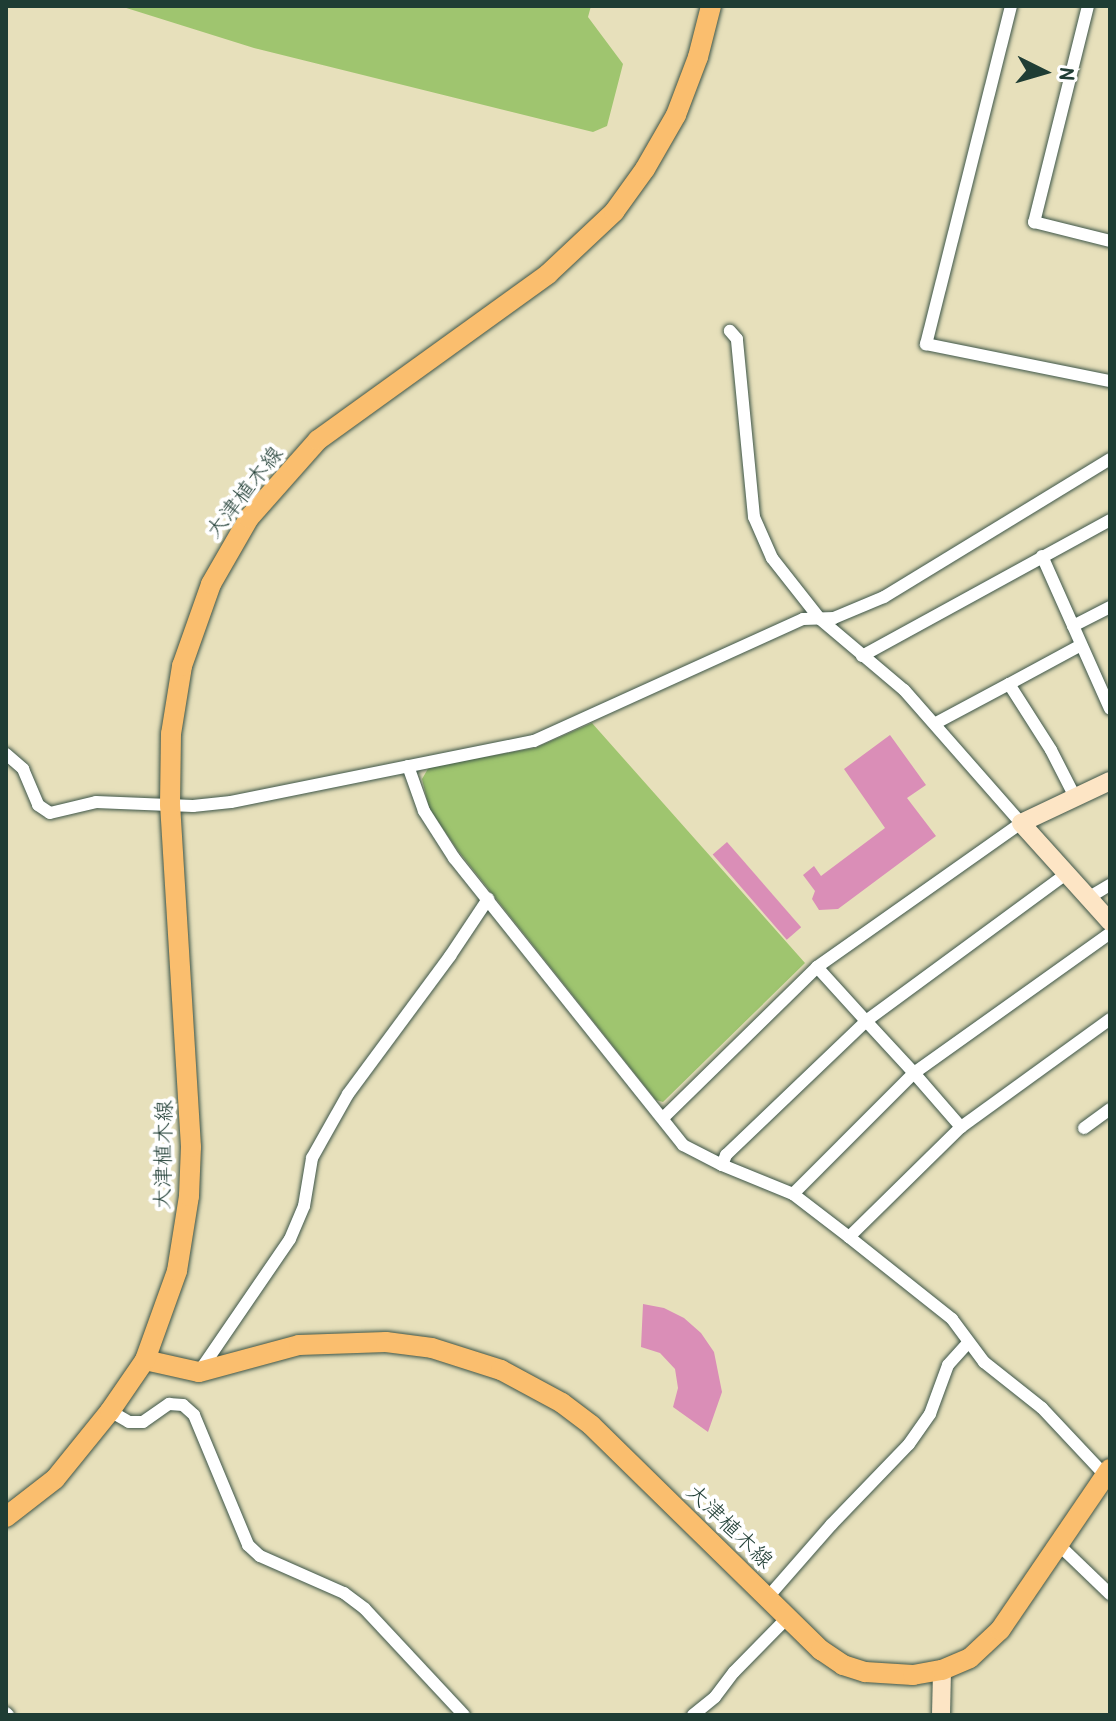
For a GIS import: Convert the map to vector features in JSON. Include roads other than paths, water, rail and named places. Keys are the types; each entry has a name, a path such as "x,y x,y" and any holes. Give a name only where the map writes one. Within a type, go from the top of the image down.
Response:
{"main road":[{"name":"大津植木線","path":"6,1517 55,1479 110,1411 145,1360 177,1271 189,1196 191,1147 170,805 174,708 187,647 211,584 249,518 318,440 548,274 607,220 633,188 676,115 698,57 711,6"},
{"name":"大津植木線","path":"145,1360 199,1372 299,1345 337,1341 386,1342 432,1348 501,1370 562,1403 591,1425 787,1618 843,1665 865,1672 897,1674 942,1670 970,1658 1000,1630 1108,1472"}],"street":[{"path":"1011,6 926,344 1110,381"},
{"path":"1088,6 1034,222 1110,241"},
{"path":"730,331 737,339 754,517 760,538 820,619 904,690 936,723 1110,922"},
{"path":"6,754 23,769 44,811 96,802 170,805 231,802 534,741 803,619 834,618 884,597 1110,459"},
{"path":"862,656 1110,520"},
{"path":"1042,556 1081,645 1107,694 1110,709"},
{"path":"1073,626 1110,607"},
{"path":"936,723 1081,645"},
{"path":"1009,684 1051,750 1075,797"},
{"path":"408,766 424,811 454,858 683,1145 793,1194 849,1237 952,1319 984,1362 1042,1408 1108,1472"},
{"path":"663,1118 817,967 1021,823 1110,781"},
{"path":"722,1165 726,1155 866,1021 1066,874"},
{"path":"1088,898 1110,885"},
{"path":"199,1372 290,1239 304,1206 312,1158 348,1094 488,899"},
{"path":"793,1194 914,1073 1110,933"},
{"path":"817,967 961,1127"},
{"path":"849,1237 961,1127 1110,1019"},
{"path":"1084,1128 1110,1109"},
{"path":"768,1597 909,1444 930,1414 948,1365 968,1343"},
{"path":"110,1411 129,1422 143,1422 169,1404 183,1405 194,1415 248,1545 260,1556 354,1601 464,1715"},
{"path":"1059,1545 1110,1594"},
{"path":"693,1715 715,1697 734,1672 787,1618"},
{"path":"941,1715 942,1670"}]}
